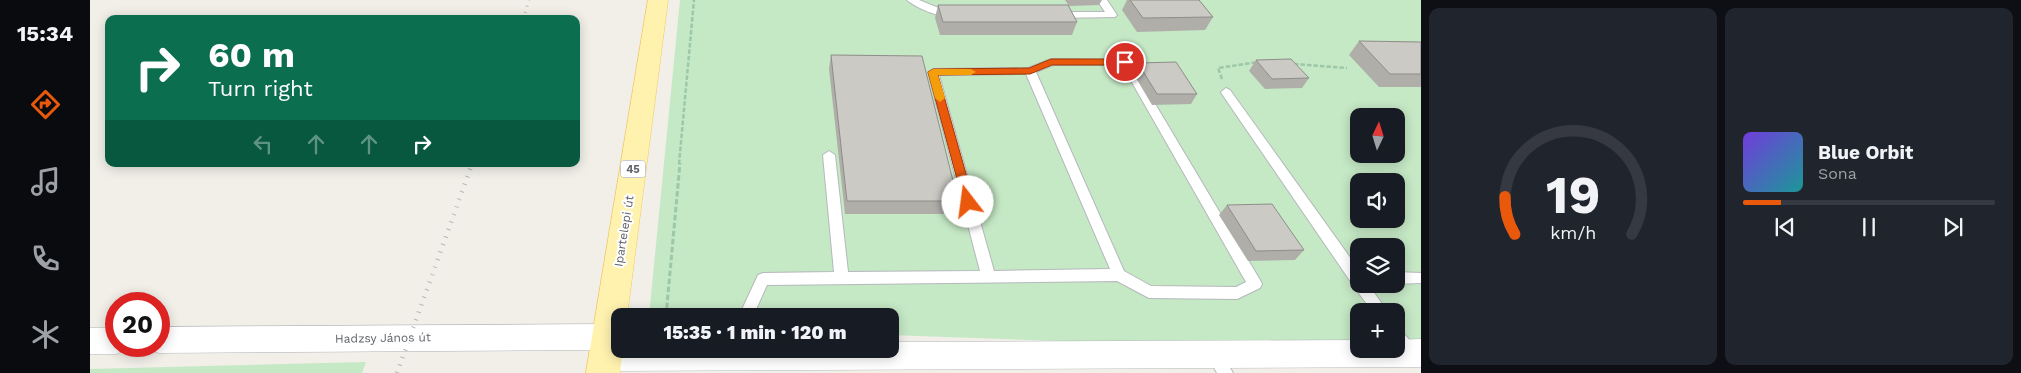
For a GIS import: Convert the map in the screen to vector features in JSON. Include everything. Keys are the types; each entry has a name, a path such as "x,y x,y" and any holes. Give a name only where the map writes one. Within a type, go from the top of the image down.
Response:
{"main road":[{"name":"Ipartelepi út","path":"605,356 658,0"}],"street":[{"name":"Hadzsy János út","path":"170,340 605,356"},
{"path":"90,341 105,341"},
{"name":"Hadzsy János út","path":"809,358 904,364 1220,364 1409,347"}],"lane":[{"path":"912,0 947,15 957,15"},
{"path":"1044,15 1112,15 1102,0"},
{"path":"750,308 763,279 1119,275 1150,292 1237,293 1255,284 1125,62 1051,62 1030,71 933,72 988,276"},
{"path":"1030,71 1119,275"},
{"path":"1226,92 1350,268"},
{"path":"829,155 842,278"},
{"path":"1405,278 1419,278"}],"path":[{"path":"667,308 694,0"},
{"path":"1226,92 1218,68 1261,62"},
{"path":"1289,64 1347,68"}],"green space":[{"path":"680,0 1421,0 1421,354 1405,353 1405,303 1350,303 1350,351 899,335 899,308 650,308"},
{"path":"366,362 362,373 90,373 90,369"}],"building":[{"path":"1130,0 1199,0 1213,17 1143,18"},
{"path":"938,5 1068,5 1077,22 943,22"},
{"path":"1359,41 1421,42 1421,74 1390,74"},
{"path":"831,55 922,56 958,201 847,201"},
{"path":"1291,59 1309,78 1272,79 1256,60"},
{"path":"1176,62 1197,94 1157,94 1138,63"},
{"path":"1272,204 1304,250 1256,251 1227,205"}],"railway":[{"path":"524,15 529,0"},
{"path":"397,373 471,167"}],"slow traffic":[{"path":"940,98 933,72 971,72"}],"route":[{"path":"968,202 933,72 1030,71 1051,62 1125,62"}]}
